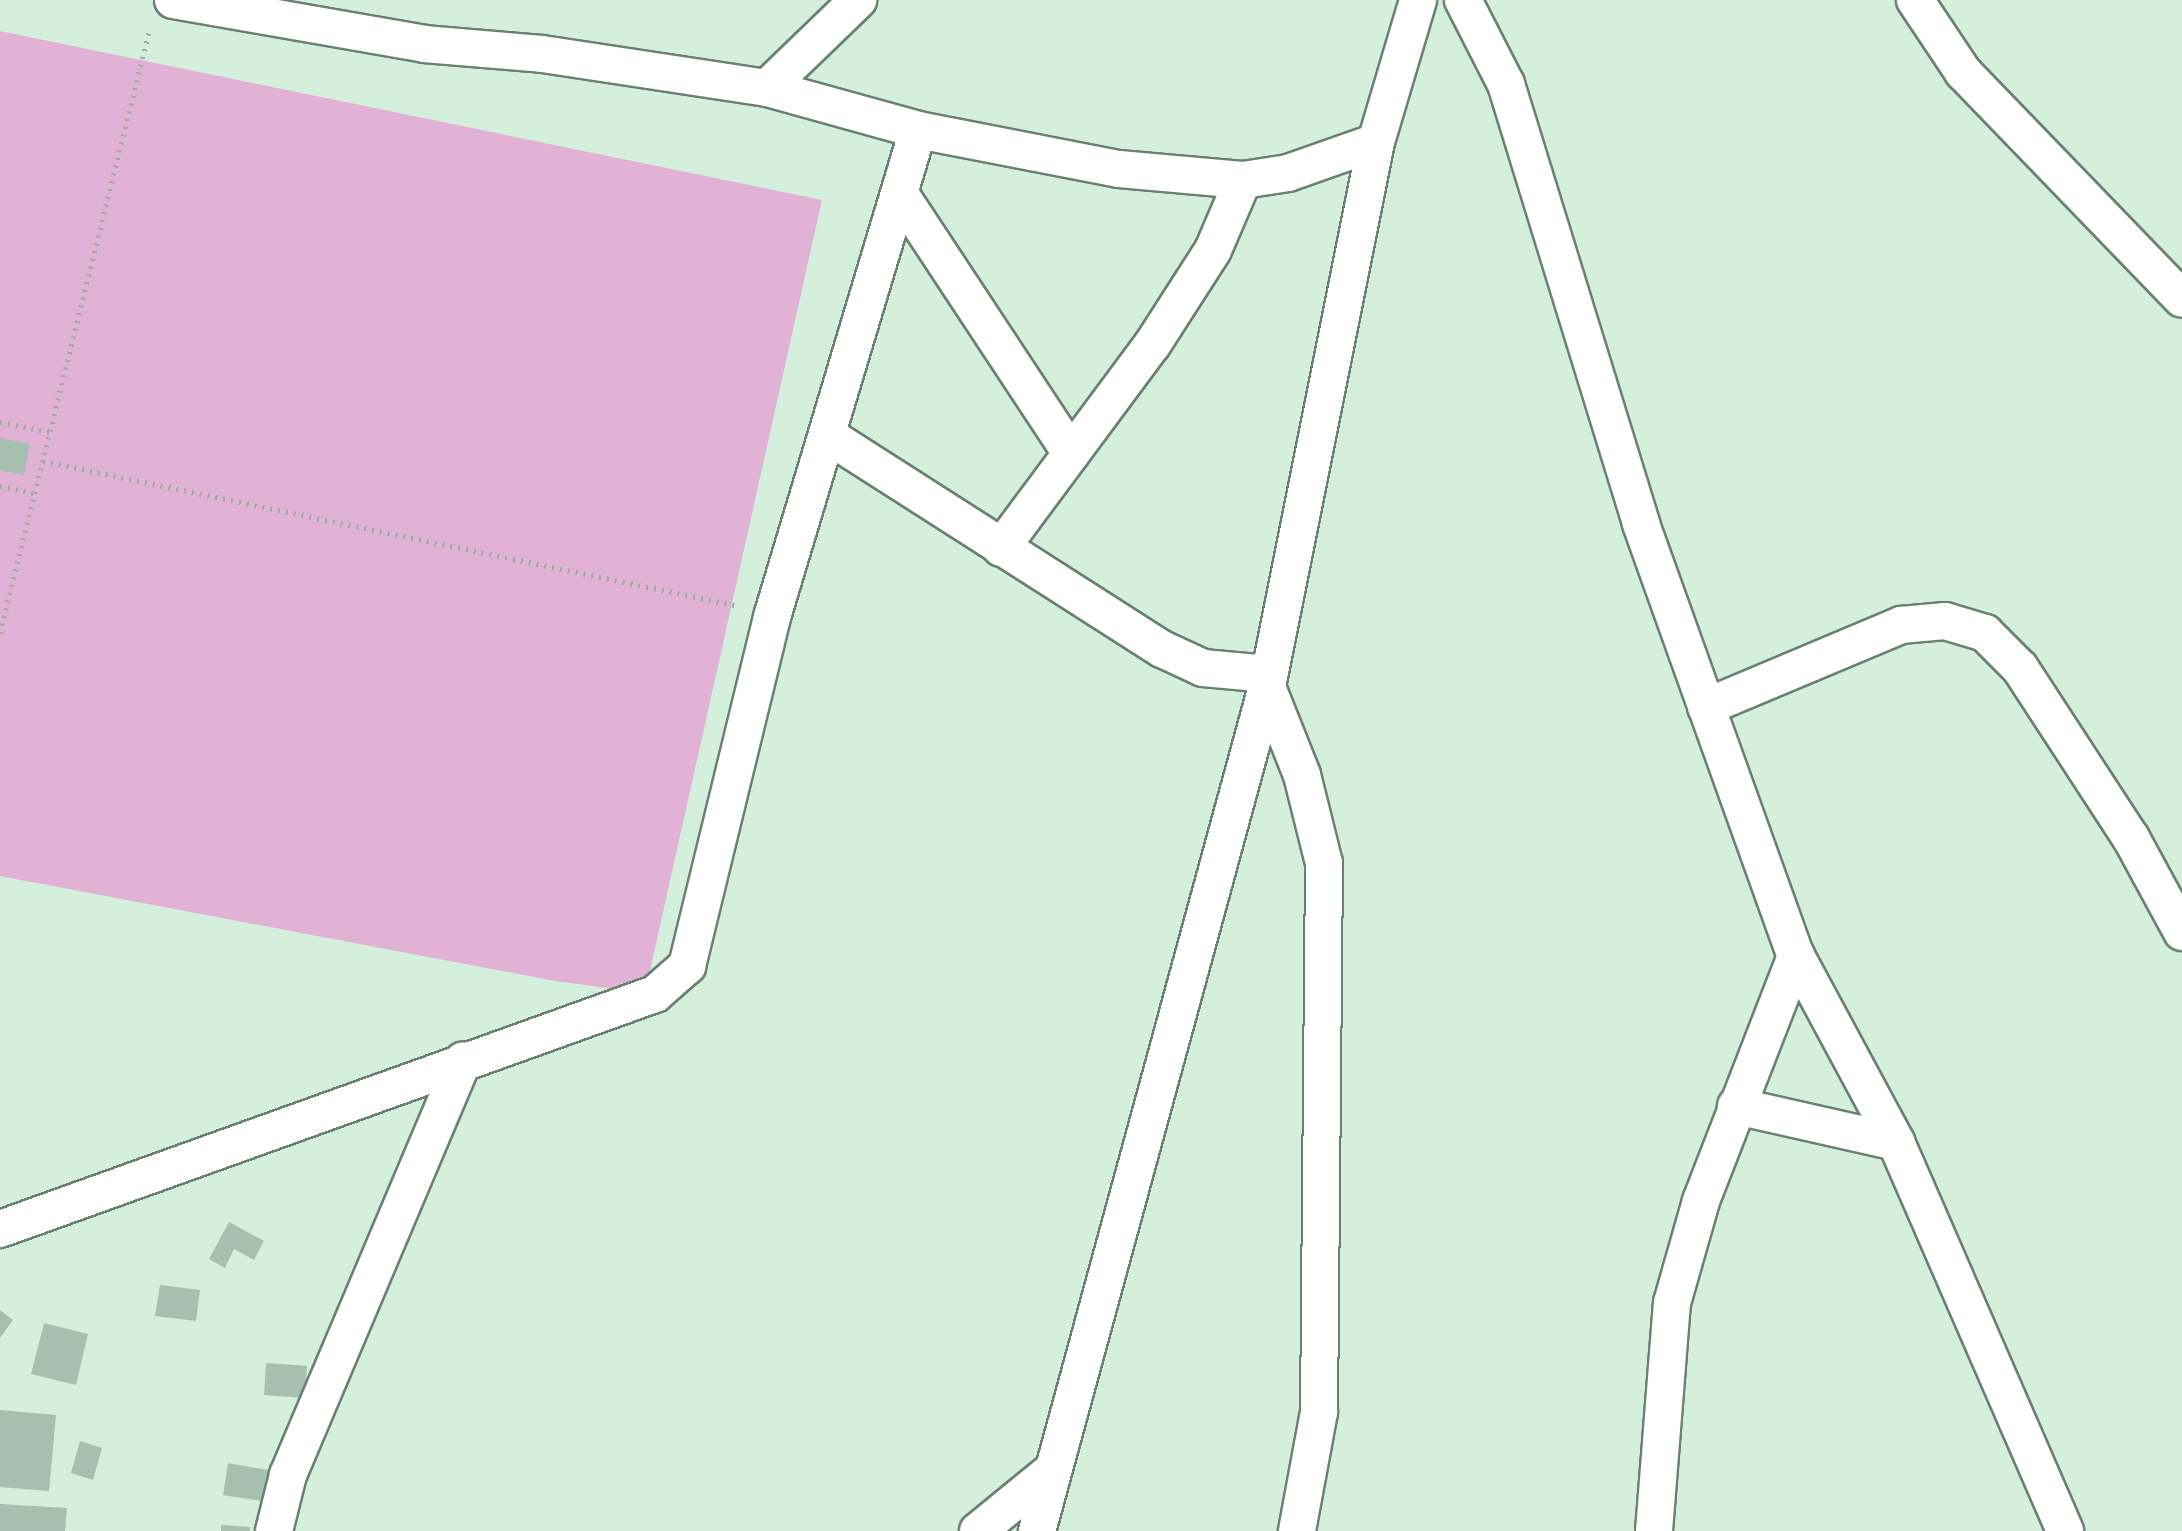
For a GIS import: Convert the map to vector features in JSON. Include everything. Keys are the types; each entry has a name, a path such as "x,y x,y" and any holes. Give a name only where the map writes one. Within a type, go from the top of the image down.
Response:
{"street":[{"path":"767,88 858,0"},
{"path":"1037,1531 1049,1473 1268,680 1376,142 1418,0"},
{"path":"1463,0 1506,84 1641,524 1796,956 1896,1142 2065,1531"},
{"path":"1915,0 1963,72 2182,299"},
{"path":"163,8 424,44 542,54 767,88 918,130 1119,169 1243,180 1288,173 1376,142"},
{"path":"0,1229 463,1060 655,994 687,966 772,617 902,197 918,130"},
{"path":"1001,548 1152,345 1213,250 1243,180"},
{"path":"902,197 1071,453"},
{"path":"827,435 1162,649 1203,668 1268,680"},
{"path":"1706,707 1901,625 1945,621 1985,633 2020,668 2131,838 2182,932"},
{"path":"1268,680 1302,775 1324,863 1319,1412 1297,1531"},
{"path":"1654,1531 1672,1303 1701,1201 1796,956"},
{"path":"274,1531 288,1475 463,1060"},
{"path":"1736,1106 1896,1142"},
{"path":"978,1531 1049,1473"}],"path":[{"path":"0,633 49,432 163,8"},
{"path":"0,422 49,432"},
{"path":"43,461 732,604 772,617"},
{"path":"0,486 35,493"}],"shaded area":[{"path":"0,31 822,200 645,993 555,981 0,876"}],"building":[{"path":"0,438 30,444 24,475 0,470"},
{"path":"229,1222 264,1241 254,1260 234,1249 225,1268 209,1259"},
{"path":"160,1285 200,1290 196,1321 155,1316"},
{"path":"0,1310 13,1320 0,1338"},
{"path":"44,1323 88,1334 76,1385 31,1374"},
{"path":"266,1363 307,1366 305,1398 264,1395"},
{"path":"0,1410 56,1415 49,1491 0,1487"},
{"path":"80,1441 102,1448 93,1480 71,1473"},
{"path":"228,1463 273,1471 268,1502 223,1495"},
{"path":"0,1504 67,1508 65,1531 0,1531"},
{"path":"221,1525 250,1527 250,1531 221,1531"}]}
